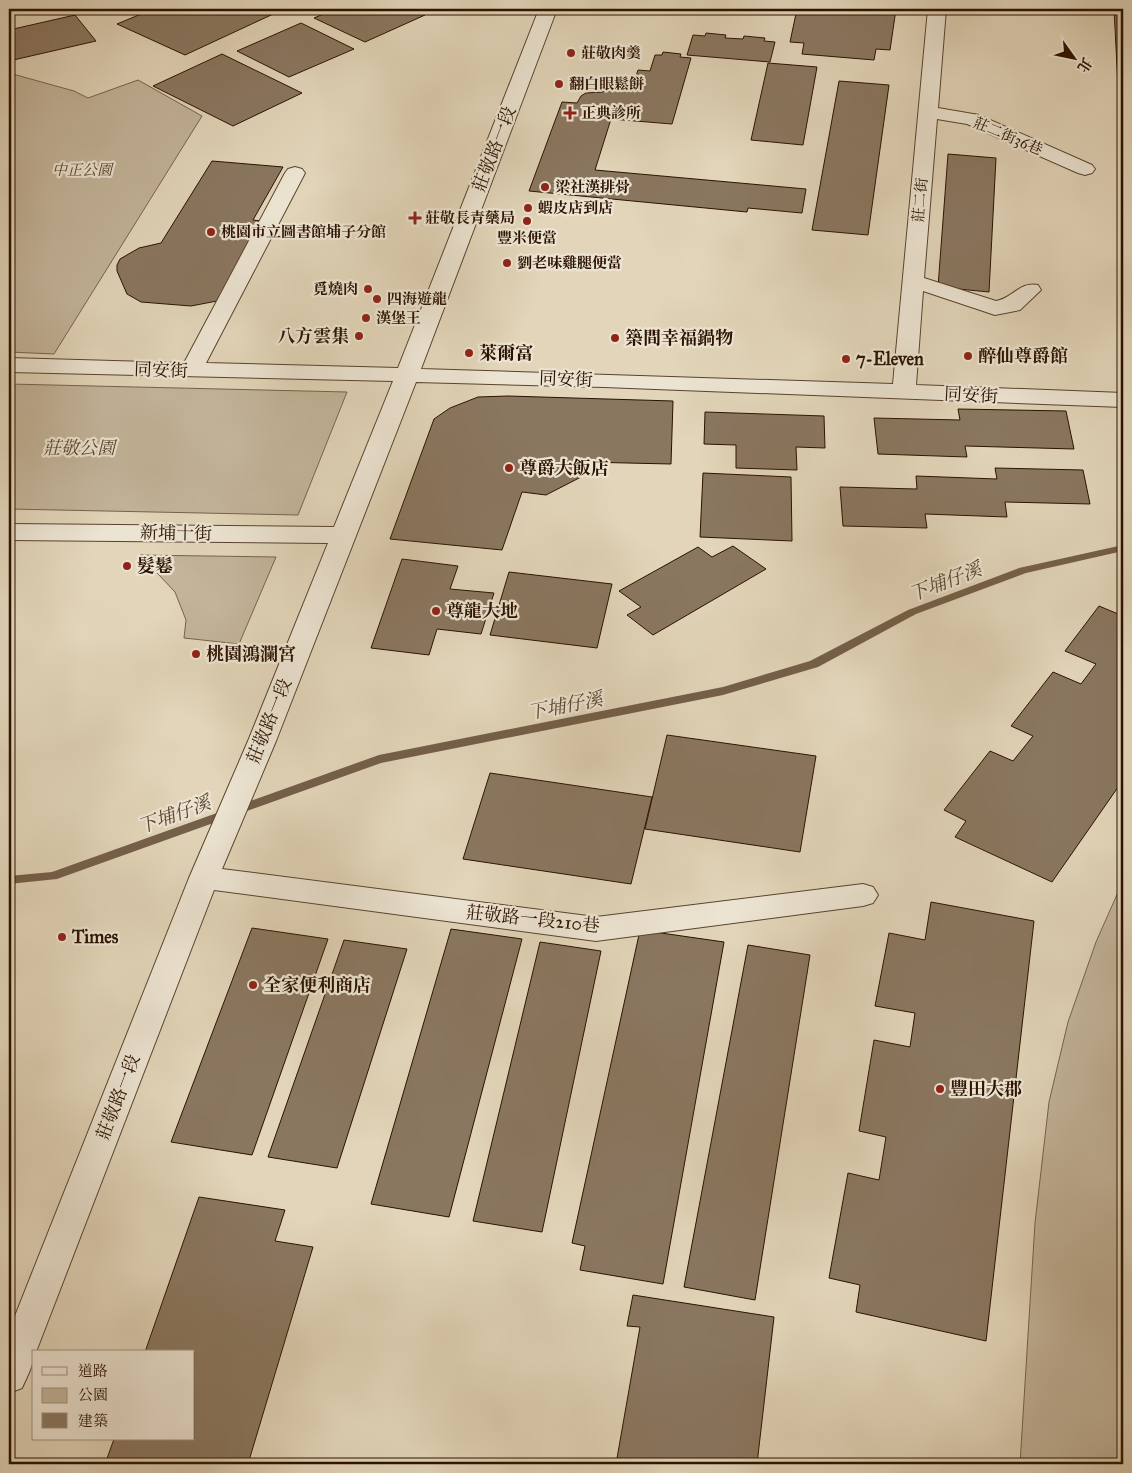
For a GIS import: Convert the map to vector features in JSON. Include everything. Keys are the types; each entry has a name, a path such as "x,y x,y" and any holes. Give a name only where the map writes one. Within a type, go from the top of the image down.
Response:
{"street":[{"name":"莊敬路一段","path":"9,1376 210,865 262,741 407,375 548,9"},
{"name":"莊二街","path":"904,390 937,9"},
{"name":"莊二街36巷","path":"928,112 972,119 1085,170"},
{"path":"191,371 295,173"},
{"path":"914,282 995,308 1012,305 1030,290"},
{"name":"同安街","path":"9,365 904,390 957,395 1123,400"},
{"name":"新埔十街","path":"9,532 343,535"},
{"name":"莊敬路一段210巷","path":"210,865 596,928 863,895"}],"green space":[{"name":"中正公園","path":"9,73 74,91 88,98 138,80 202,116 54,354 9,352"},
{"name":"莊敬公園","path":"9,384 347,392 298,515 9,509"},
{"path":"140,555 276,557 239,644 184,638 186,620 175,592"},
{"path":"1123,881 1123,1464 1020,1464 1035,1223 1049,1102 1068,1022 1096,942"}],"building":[{"path":"153,9 284,9 185,55 117,24"},
{"path":"335,9 410,9 425,15 365,42 314,18"},
{"path":"797,9 896,9 890,50 876,49 874,60 802,54 804,43 790,42"},
{"path":"1114,9 1123,9 1123,162 1122,162"},
{"path":"75,15 96,41 9,61 9,30"},
{"path":"301,23 354,49 289,77 237,51"},
{"path":"706,33 726,35 725,38 743,39 744,36 765,38 764,41 775,42 770,62 687,55 693,35 705,36"},
{"path":"663,52 681,54 680,57 691,58 672,124 611,119 595,170 806,189 802,213 748,208 747,212 529,191 562,102 577,103 581,96 586,93 603,92 605,84 632,89 638,70 650,71 655,55 662,55"},
{"path":"222,54 302,93 233,126 153,86"},
{"path":"768,63 817,67 803,145 751,140"},
{"path":"839,81 889,85 868,235 812,230"},
{"path":"948,154 996,158 989,292 938,287"},
{"name":"桃園市立圖書館埔子分館","path":"212,161 283,167 253,220 262,221 217,301 191,306 141,302 127,294 117,271 120,259 139,248 161,243"},
{"path":"508,396 673,401 671,464 584,462 581,477 546,495 522,492 502,550 390,539 434,419 450,408 478,397"},
{"path":"958,409 1066,411 1074,449 965,446 967,457 878,454 874,418 960,420"},
{"path":"705,412 824,416 825,448 796,447 797,470 736,468 736,445 704,444"},
{"path":"995,468 1083,470 1090,504 1005,502 1007,517 925,514 927,528 843,526 840,487 917,489 916,476 997,479"},
{"path":"703,473 791,477 792,541 700,537"},
{"path":"733,546 766,569 653,635 627,615 641,607 619,591 698,547 712,557"},
{"name":"尊龍大地","path":"402,559 458,566 450,589 494,593 481,634 437,629 429,655 371,648"},
{"name":"尊龍大地","path":"509,572 612,584 597,648 490,635"},
{"path":"1099,606 1123,616 1123,780 1052,882 955,837 966,821 944,810 990,751 1013,761 1033,736 1011,726 1053,672 1081,684 1096,664 1065,651"},
{"path":"667,735 816,756 800,852 645,829"},
{"path":"490,773 652,797 631,884 463,859"},
{"name":"豐田大郡","path":"931,902 1034,921 986,1341 856,1312 860,1285 829,1278 848,1173 879,1180 886,1137 859,1131 874,1040 910,1047 915,1013 875,1006 889,933 925,940"},
{"path":"252,928 328,939 252,1155 171,1142"},
{"path":"451,929 522,939 449,1217 371,1204"},
{"path":"640,930 724,942 663,1284 580,1270 585,1246 572,1243"},
{"path":"344,940 407,949 337,1168 268,1157"},
{"path":"540,942 601,951 542,1232 473,1221"},
{"path":"748,945 810,955 755,1300 684,1287"},
{"path":"199,1197 285,1210 275,1241 313,1247 248,1464 105,1464 114,1440 195,1440 195,1350 146,1350"},
{"path":"633,1295 774,1317 757,1464 616,1464 640,1327 627,1326"}],"waterway":[{"name":"下埔仔溪","path":"9,880 53,876 379,759 723,691 814,664 912,612 1023,570 1123,548"}],"place":[{"name":"莊敬肉羹","path":"571,53"},
{"name":"翻白眼鬆餅","path":"559,84"},
{"name":"正典診所","path":"570,113"},
{"name":"梁社漢排骨","path":"545,187"},
{"name":"蝦皮店到店","path":"528,208"},
{"name":"莊敬長青藥局","path":"415,218"},
{"name":"豐米便當","path":"527,221"},
{"name":"桃園市立圖書館埔子分館","path":"211,232"},
{"name":"劉老味雞腿便當","path":"507,263"},
{"name":"覓燒肉","path":"368,289"},
{"name":"四海遊龍","path":"377,299"},
{"name":"漢堡王","path":"366,318"},
{"name":"八方雲集","path":"359,336"},
{"name":"築間幸福鍋物","path":"615,338"},
{"name":"萊爾富","path":"469,353"},
{"name":"醉仙尊爵館","path":"968,356"},
{"name":"7-Eleven","path":"846,359"},
{"name":"尊爵大飯店","path":"509,468"},
{"name":"髮鬈","path":"127,566"},
{"name":"尊龍大地","path":"436,611"},
{"name":"桃園鴻瀾宮","path":"196,654"},
{"name":"Times","path":"62,937"},
{"name":"全家便利商店","path":"253,985"},
{"name":"豐田大郡","path":"940,1089"}]}
